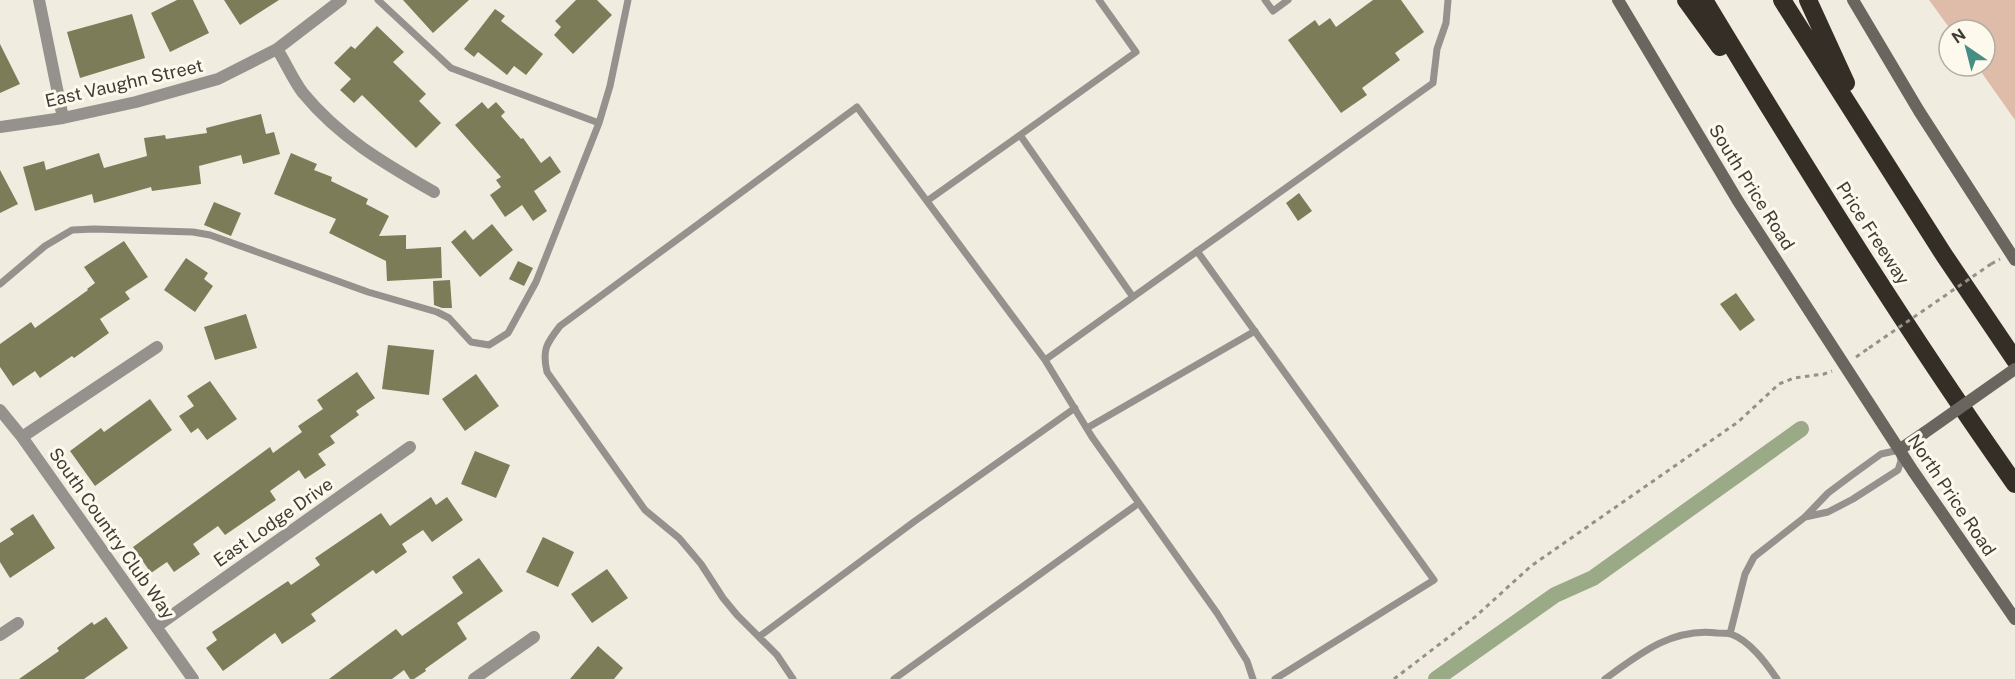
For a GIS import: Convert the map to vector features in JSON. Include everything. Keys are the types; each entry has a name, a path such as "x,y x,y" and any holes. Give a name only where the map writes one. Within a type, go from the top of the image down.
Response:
{"highway":[{"path":"1686,0 1794,149"},
{"name":"Price Freeway","path":"1704,0 1794,149 1888,296 2015,484"},
{"path":"1782,0 1944,255 2015,360"},
{"path":"1808,0 1876,147"}],"main road":[{"name":"South Price Road","path":"1618,0 1738,201 1860,391"},
{"path":"1853,0 1919,111 2015,260"},
{"path":"1899,450 2015,369"},
{"name":"North Price Road","path":"1860,391 2015,619"}],"street":[{"path":"39,0 63,118"},
{"name":"East Vaughn Street","path":"0,127 63,118 136,102 218,79 277,49 341,0"},
{"path":"277,49 302,91 332,123 369,154 434,192"},
{"path":"22,437 157,347"},
{"name":"South Country Club Way","path":"0,410 22,437 193,679"},
{"name":"East Lodge Drive","path":"157,626 410,447"},
{"path":"0,635 18,623"},
{"path":"474,679 534,637"}],"lane":[{"path":"378,0 451,68 599,123"},
{"path":"0,284 45,246 72,230 193,232 210,235 368,292 436,312 449,318 471,342 489,345 508,333 536,282 599,123 610,86 628,0"},
{"path":"927,201 1136,52 1100,0"},
{"path":"1265,0 1273,11 1288,0"},
{"path":"1045,360 1433,83 1437,49 1446,23 1448,0"},
{"path":"793,679 777,655 737,615 701,564 679,538 645,510 547,372 543,356 547,342 560,326 857,107 1045,360 1087,428 1217,613 1247,661 1253,679"},
{"path":"1020,135 1133,297"},
{"path":"1197,251 1434,580 1275,679"},
{"path":"1087,428 1255,331"},
{"path":"760,636 915,521 1075,408"},
{"path":"1730,634 1745,574 1754,557 1805,517 1828,493 1858,470 1881,454 1899,450 1901,461 1898,470 1853,500 1828,512 1805,517"},
{"path":"894,679 1139,503"},
{"path":"1605,679 1646,650 1675,636 1707,631 1730,634 1754,651 1777,679"}],"path":[{"path":"1394,679 1475,617 1531,566 1738,422 1779,384 1794,378 1824,374 1844,365 1991,264"}],"shaded area":[{"path":"1929,0 2015,0 2015,120 1985,78 1997,78 1997,18 1942,18"}],"building":[{"path":"177,0 193,0 209,33 170,52 151,13"},
{"path":"224,0 279,0 240,25"},
{"path":"403,0 469,0 433,33"},
{"path":"576,0 597,0 612,15 573,54 554,35 561,27 555,21"},
{"path":"1373,0 1401,0 1424,32 1395,53 1400,60 1362,88 1367,95 1341,113 1288,40 1315,20 1319,26 1330,18 1336,27"},
{"path":"495,9 505,16 501,21 543,54 526,75 514,66 507,75 478,52 474,57 464,49"},
{"path":"132,14 145,58 80,78 67,32"},
{"path":"377,26 404,52 393,62 426,94 419,101 441,123 416,148 362,95 354,103 340,90 351,79 334,63 351,46 355,49"},
{"path":"0,44 20,84 0,93"},
{"path":"482,102 488,109 496,102 505,112 501,116 521,139 523,138 541,163 550,156 561,172 534,191 547,211 533,221 522,205 505,217 490,195 501,187 496,180 501,177 455,125"},
{"path":"261,114 266,134 274,132 280,154 243,164 241,155 199,166 201,184 152,191 151,187 94,203 92,194 35,211 23,167 44,161 46,170 99,153 104,168 147,156 144,138 165,135 166,139 207,133 206,128"},
{"path":"291,153 317,164 314,170 332,177 331,181 368,199 366,204 389,216 379,236 406,235 406,249 441,247 442,278 387,281 386,261 329,233 336,219 274,194"},
{"path":"0,170 18,204 0,213"},
{"path":"1299,193 1312,211 1298,221 1286,203"},
{"path":"214,202 241,213 231,236 204,225"},
{"path":"492,224 513,250 480,277 451,242 465,230 473,240"},
{"path":"124,241 148,277 125,292 130,299 100,319 109,333 74,358 72,356 40,378 35,371 13,386 0,367 0,344 31,322 35,328 88,290 95,283 84,267"},
{"path":"186,258 208,273 204,279 213,286 195,312 164,290"},
{"path":"518,261 533,268 524,286 509,279"},
{"path":"450,280 452,308 434,305 433,281"},
{"path":"1736,293 1755,320 1740,331 1720,304"},
{"path":"246,314 257,348 215,360 204,327"},
{"path":"388,345 434,350 429,395 382,389"},
{"path":"357,372 375,398 356,411 359,415 330,436 335,443 318,454 326,465 305,479 299,470 270,491 276,500 225,535 218,526 193,544 200,554 174,572 167,562 151,573 133,547 270,447 273,453 302,432 298,426 323,409 317,400"},
{"path":"476,374 499,406 465,431 442,399"},
{"path":"210,381 237,419 207,440 198,428 191,433 179,416 194,406 187,396"},
{"path":"150,399 172,430 95,486 70,451 101,428 104,432"},
{"path":"475,451 510,465 496,498 461,484"},
{"path":"431,497 436,505 447,497 463,520 432,542 423,530 402,544 407,552 376,574 373,570 311,614 316,621 282,644 275,633 223,671 206,648 217,640 212,632 288,581 291,585 320,565 315,558 381,513 390,526"},
{"path":"33,514 55,548 10,578 0,562 0,543 14,534 10,529"},
{"path":"543,537 574,552 558,587 526,572"},
{"path":"479,558 503,591 457,623 467,639 414,679 410,679 404,670 392,679 329,679 396,629 402,636 463,593 452,577"},
{"path":"607,569 628,598 592,623 571,594"},
{"path":"106,617 128,648 84,679 19,679 59,651 57,648 92,622 94,625"},
{"path":"598,646 623,668 614,679 570,679"}],"waterway":[{"path":"1436,679 1555,595 1593,578 1801,429"}]}
